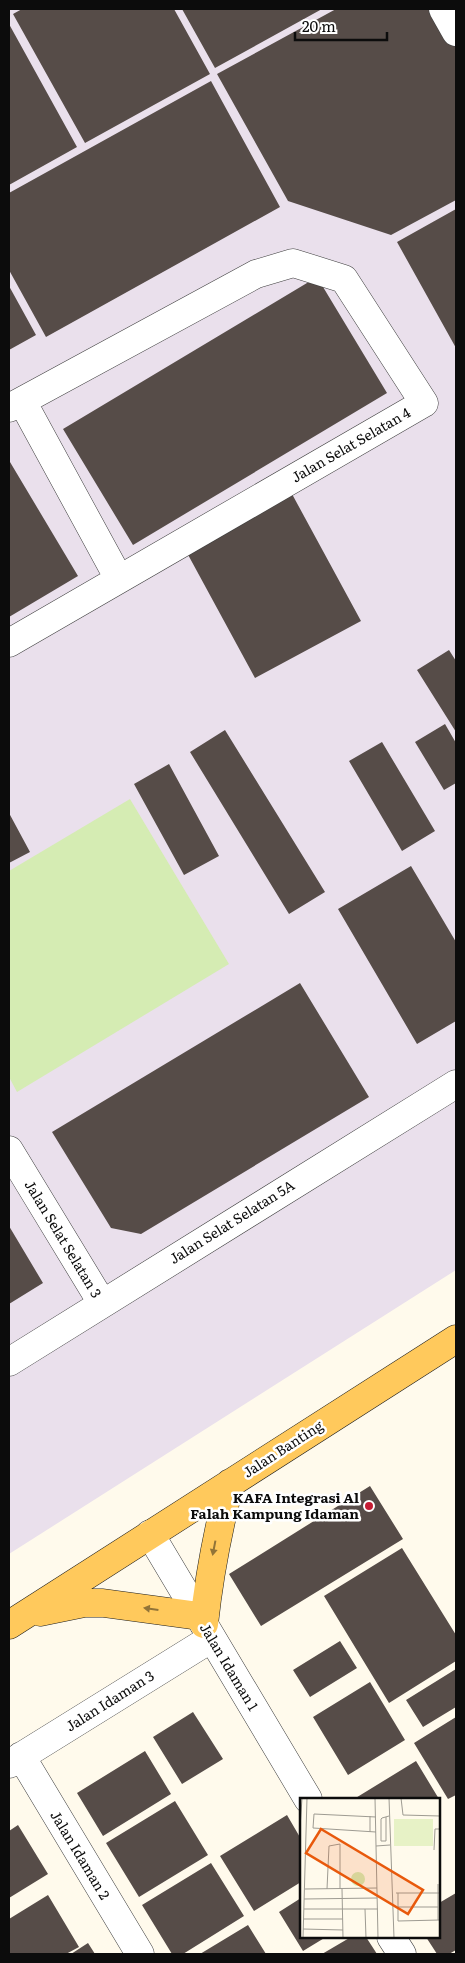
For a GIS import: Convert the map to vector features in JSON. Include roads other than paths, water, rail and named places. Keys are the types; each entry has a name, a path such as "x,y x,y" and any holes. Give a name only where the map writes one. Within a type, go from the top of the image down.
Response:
{"main road":[{"name":"Jalan Banting","path":"16,1620 456,1339"},
{"path":"16,1620 84,1603 103,1603 205,1626 209,1577 215,1543 230,1483"}],"street":[{"path":"443,9 456,32"},
{"name":"Jalan Selat Selatan 4","path":"9,643 424,403 344,279 294,262 256,274 15,404"},
{"path":"15,404 119,579"},
{"name":"Jalan Selat Selatan 5A","path":"9,1362 456,1084"},
{"name":"Jalan Selat Selatan 3","path":"9,1150 102,1303"},
{"name":"Jalan Idaman 1","path":"150,1534 307,1798"},
{"name":"Jalan Idaman 3","path":"15,1760 205,1626"},
{"name":"Jalan Idaman 2","path":"15,1760 140,1954"},
{"path":"392,1938 402,1954"}],"place":[{"name":"KAFA Integrasi Al Falah Kampung Idaman","path":"369,1506"}]}
